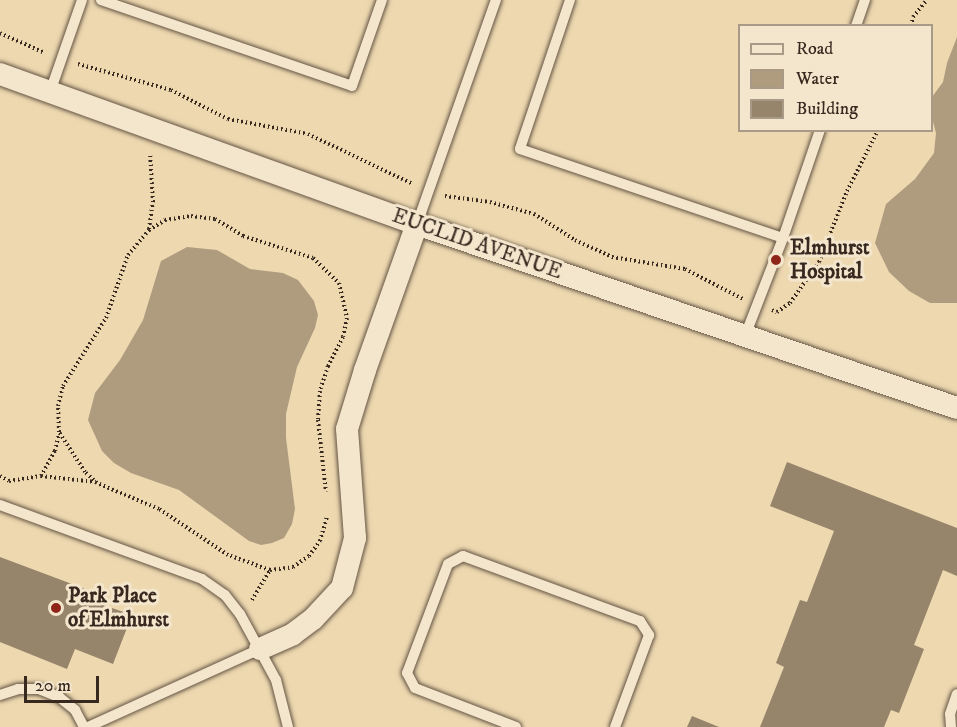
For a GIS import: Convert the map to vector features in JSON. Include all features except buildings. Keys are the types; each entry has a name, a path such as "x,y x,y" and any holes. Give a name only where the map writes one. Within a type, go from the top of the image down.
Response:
{"street":[{"name":"EUCLID AVENUE","path":"0,74 417,224 957,408"},
{"path":"260,649 299,629 342,588 355,538 347,429 365,370 417,224"}],"lane":[{"path":"50,92 82,0"},
{"path":"101,0 352,86 382,0"},
{"path":"417,224 496,0"},
{"path":"570,0 520,149 783,238"},
{"path":"857,24 865,0"},
{"path":"745,336 783,238 819,132"},
{"path":"0,505 202,579 225,595 240,614 276,680 288,727"},
{"path":"516,727 415,688 407,672 448,564 463,555 640,621 649,635 615,727"},
{"path":"0,695 18,689 39,689 58,697 75,710 86,727 260,649"},
{"path":"951,727 951,714 957,694"}],"path":[{"path":"912,24 914,17 927,0"},
{"path":"0,33 62,59 171,90 228,119 308,134 327,141 392,177 451,198 490,202 534,214 574,240 612,256 685,269 777,312 790,303 819,262 847,191 877,132"},
{"path":"148,128 153,178 149,230"},
{"path":"41,476 52,457 59,432 58,406 63,386 106,318 128,255 149,230 165,220 191,216 215,219 243,236 313,258 339,283 347,318 343,337 328,366 320,391 318,420 327,499"},
{"path":"59,432 85,472 97,483"},
{"path":"0,476 9,481 41,476 97,483 159,509 228,555 270,570 292,567 309,556 320,541 327,519 327,509"},
{"path":"240,614 258,593 270,570"}],"water":[{"path":"957,37 957,303 930,303 909,291 889,272 875,243 886,204 915,179 934,153 936,133 933,122 933,96 943,82 947,63"},
{"path":"187,247 217,250 250,269 283,273 298,280 314,301 318,315 315,328 297,367 286,414 286,438 295,509 292,524 284,538 272,543 261,545 249,541 179,490 131,473 114,463 102,451 88,420 95,393 120,360 143,320 161,261"}],"place":[{"name":"Elmhurst Hospital","path":"776,260"},
{"name":"Park Place of Elmhurst","path":"56,608"}]}
